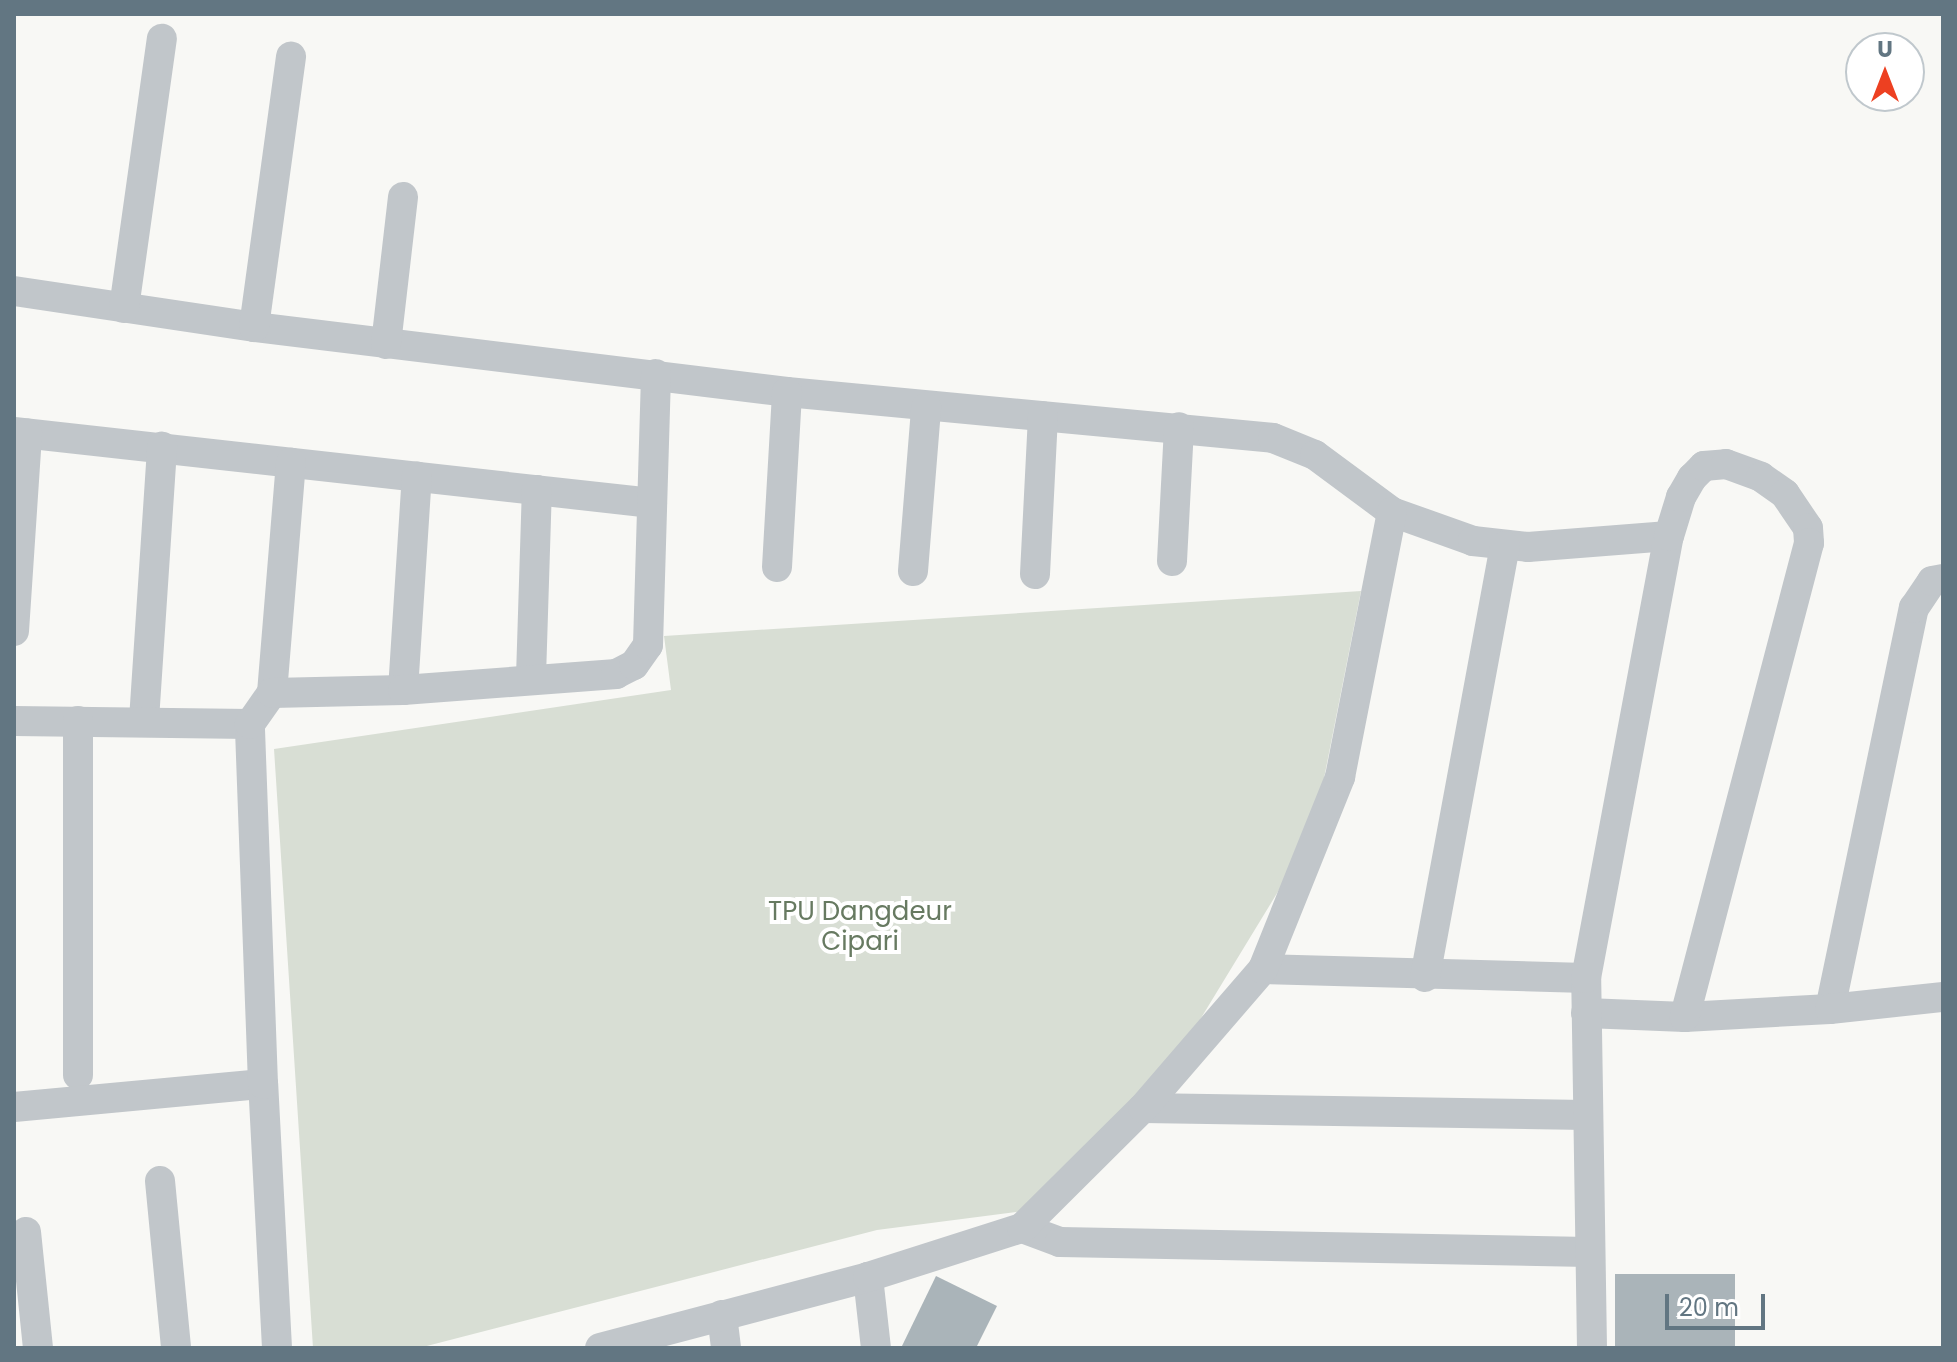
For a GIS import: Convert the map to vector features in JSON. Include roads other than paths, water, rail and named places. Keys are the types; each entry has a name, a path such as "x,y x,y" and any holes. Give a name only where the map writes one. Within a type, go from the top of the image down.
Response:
{"street":[{"path":"124,308 162,39"},
{"path":"254,327 291,57"},
{"path":"386,344 403,197"},
{"path":"14,291 254,327 787,392 926,408 1179,427 1273,438 1315,455 1392,512 1448,534 1505,546 1528,547 1669,536"},
{"path":"272,693 403,690 531,677 616,674 634,665 648,645 656,374"},
{"path":"777,567 787,392"},
{"path":"913,571 926,408"},
{"path":"1035,574 1043,416"},
{"path":"1172,561 1179,427"},
{"path":"14,631 20,433 652,503"},
{"path":"144,720 162,447"},
{"path":"277,1348 263,1084 250,724 272,693 291,463"},
{"path":"1592,1348 1586,978 1669,536 1681,497 1692,478 1704,466 1715,464 1761,477 1785,494 1799,511 1809,535 1685,1017"},
{"path":"403,690 417,476"},
{"path":"531,677 537,490"},
{"path":"600,1348 868,1277 1022,1228 1143,1108 1263,969 1340,777 1392,512"},
{"path":"1425,977 1505,546"},
{"path":"1830,1009 1914,608 1932,581 1943,579"},
{"path":"14,721 144,720 250,724"},
{"path":"78,721 78,1075"},
{"path":"1263,969 1425,977 1586,978"},
{"path":"1586,1013 1685,1017 1830,1009 1943,997"},
{"path":"14,1107 263,1084"},
{"path":"1143,1108 1586,1115"},
{"path":"160,1181 176,1348"},
{"path":"1022,1228 1060,1242 1589,1252"},
{"path":"26,1232 38,1348"},
{"path":"868,1277 876,1348"},
{"path":"722,1315 726,1348"}],"park label":[{"name":"TPU Dangdeur Cipari","path":"860,927"}]}
